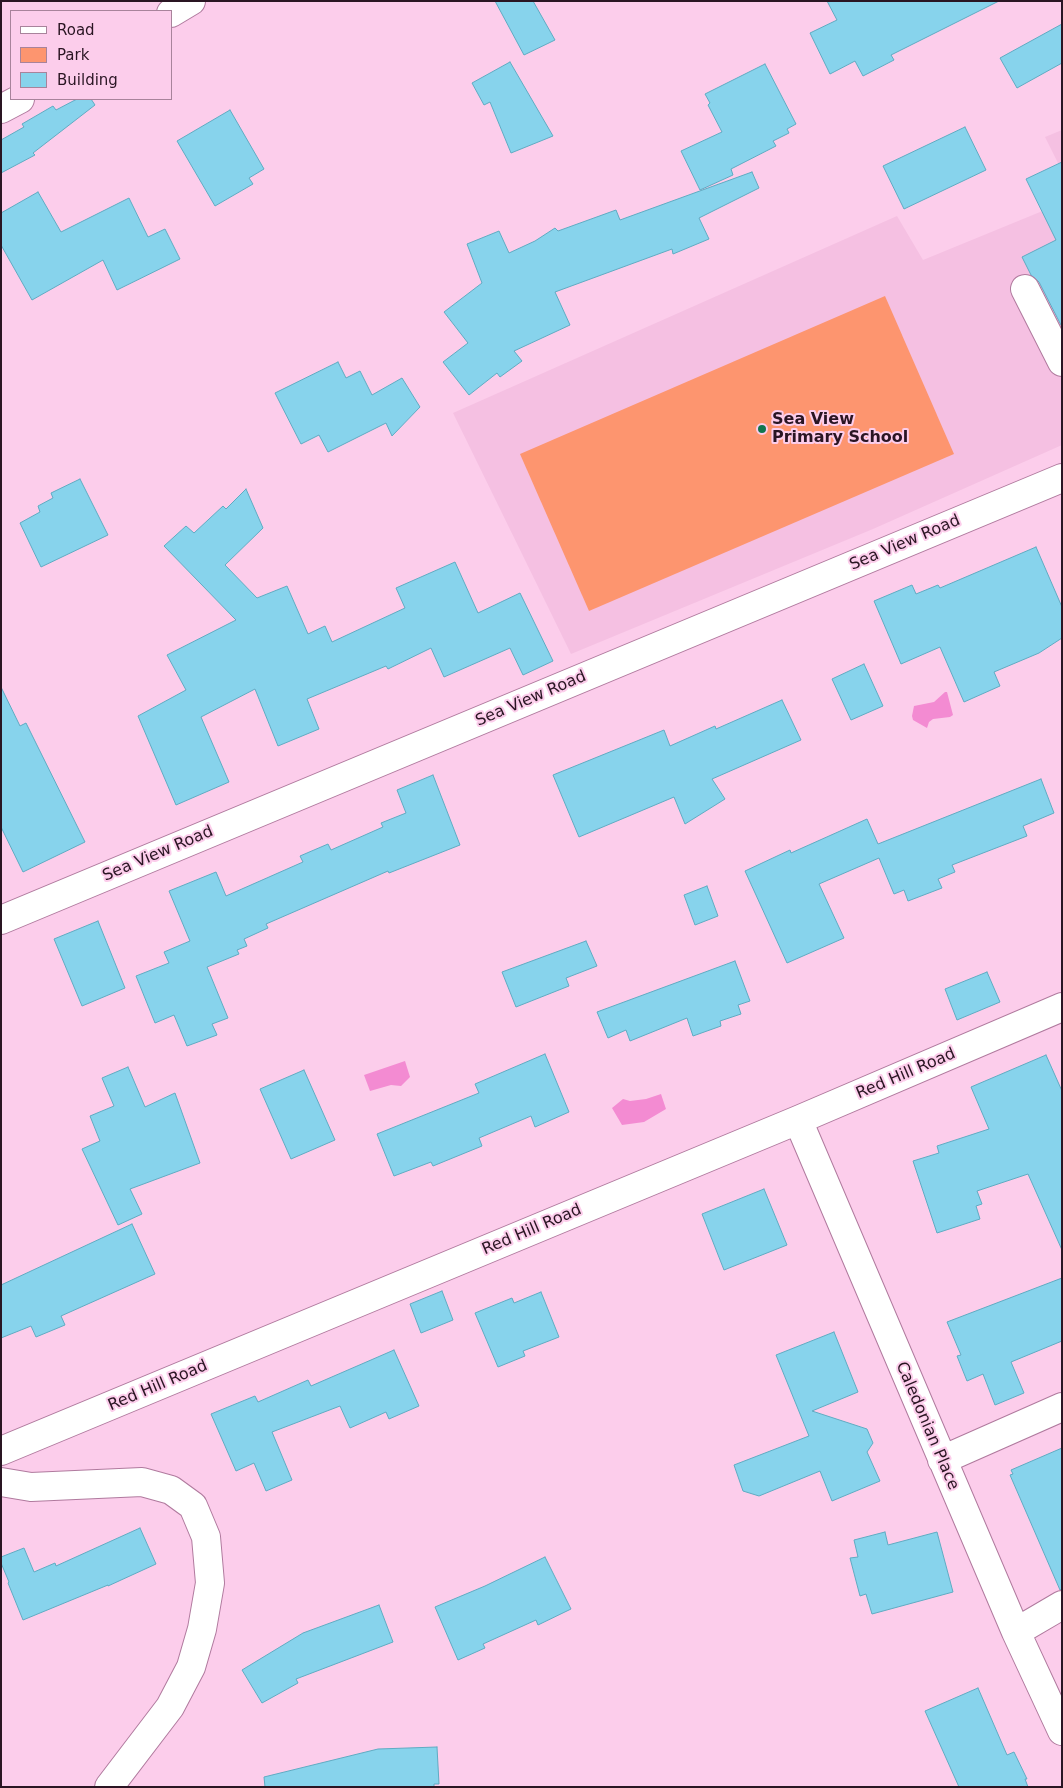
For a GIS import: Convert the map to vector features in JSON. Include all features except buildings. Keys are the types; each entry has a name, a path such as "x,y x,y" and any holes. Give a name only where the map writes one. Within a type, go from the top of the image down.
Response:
{"street":[{"path":"172,11 191,1"},
{"path":"1,109 18,100"},
{"path":"1025,289 1062,362"},
{"name":"Sea View Road","path":"1,920 1062,478"},
{"name":"Red Hill Road","path":"1,1451 798,1120 1062,1007"},
{"name":"Caledonian Place","path":"798,1120 1016,1632 1062,1731"},
{"path":"942,1460 1062,1407"},
{"path":"1,1482 31,1487 142,1482 157,1486 171,1490 193,1506 206,1537 210,1583 202,1629 191,1667 170,1707 109,1787"},
{"path":"1016,1632 1062,1606"}],"shaded area":[{"path":"1062,130 1062,171 1045,137"},
{"name":"Sea View Primary School","path":"1062,203 1062,445 873,529 571,654 453,413 897,216 923,260"},
{"path":"947,692 953,715 933,719 929,722 927,728 913,720 914,706 934,702"},
{"path":"405,1061 410,1077 401,1086 391,1085 370,1091 364,1075"},
{"path":"661,1094 666,1109 644,1122 622,1125 612,1108 623,1099 630,1101 646,1099"}],"green space":[{"path":"885,296 954,454 589,611 520,454"}],"place":[{"name":"Sea View Primary School","path":"762,429"}]}
